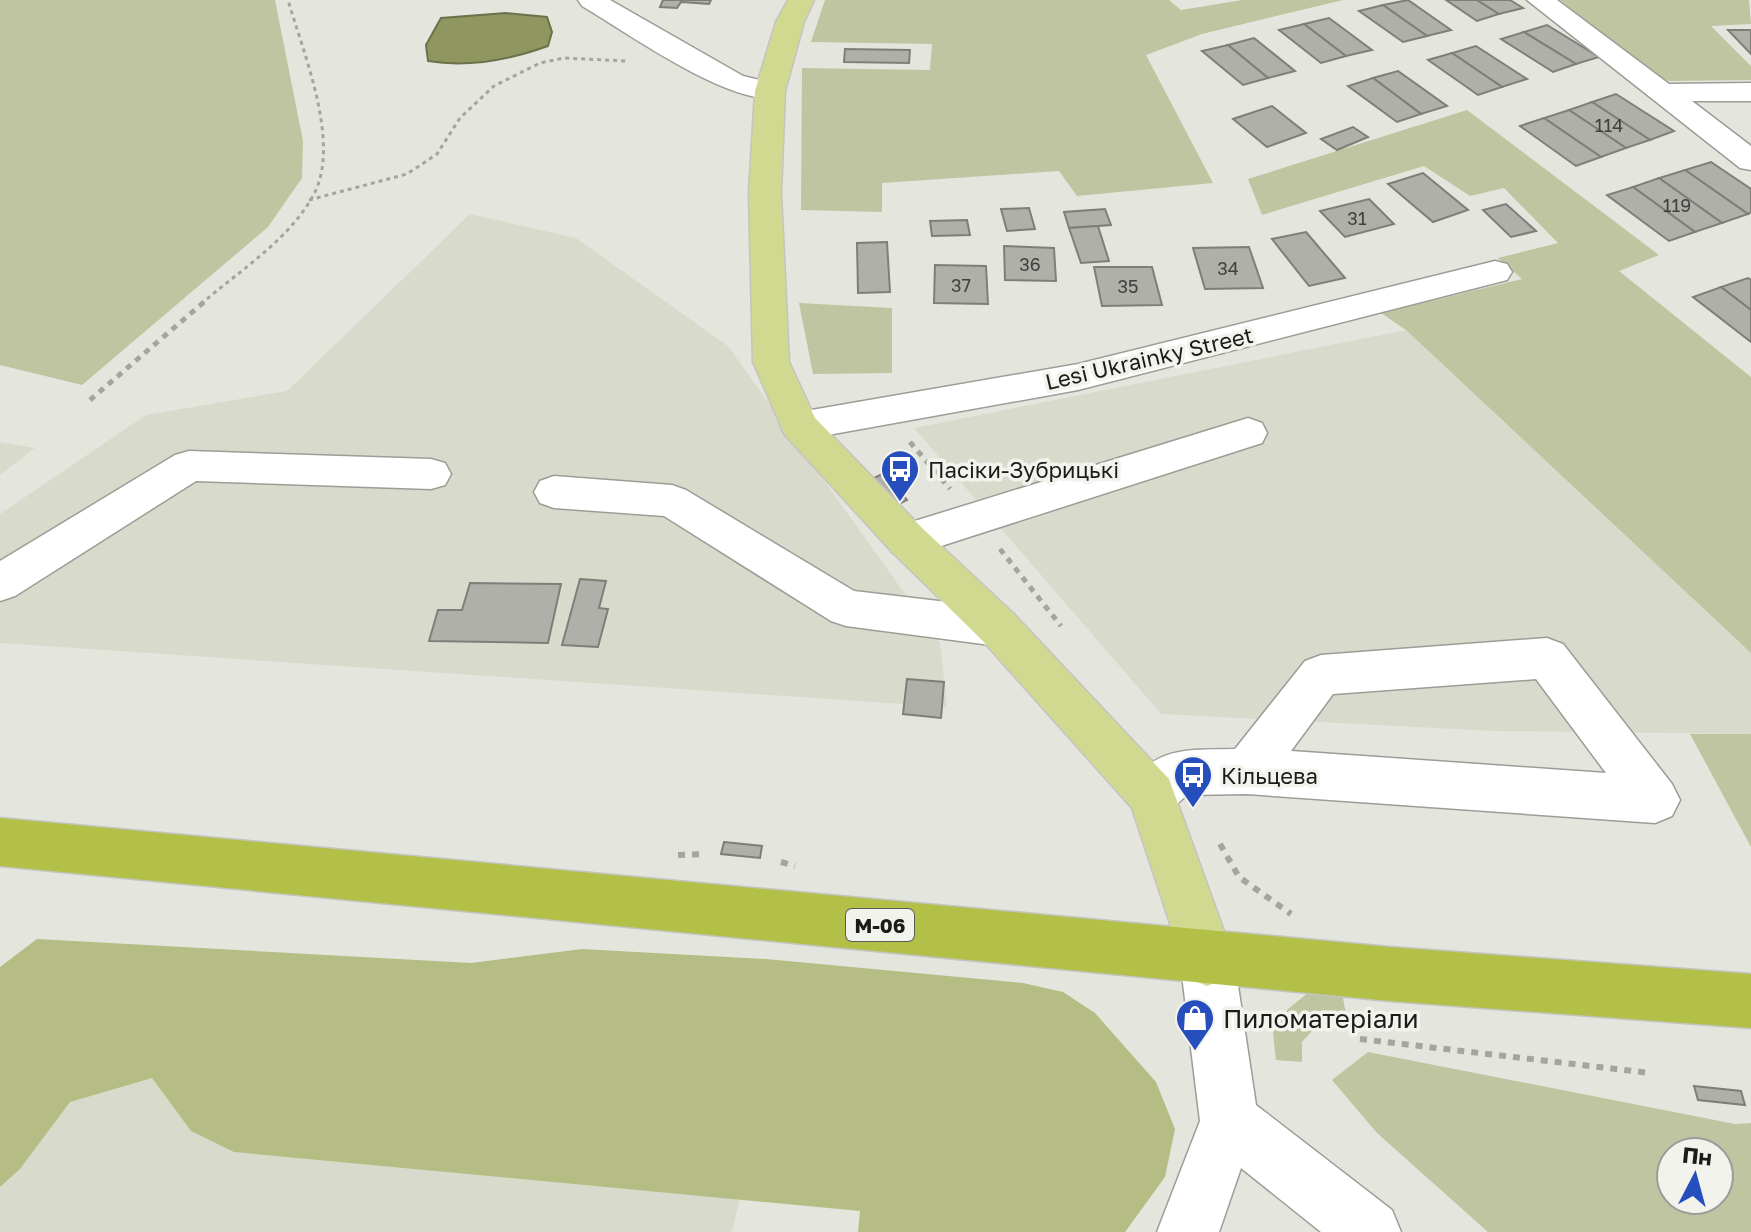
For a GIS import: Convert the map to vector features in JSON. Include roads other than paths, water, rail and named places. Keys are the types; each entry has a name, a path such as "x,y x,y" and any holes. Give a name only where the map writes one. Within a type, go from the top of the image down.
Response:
{"highway":[{"name":"М-06","path":"0,842 1033,939 1207,959 1751,1001"}],"main road":[{"path":"801,0 790,22 770,91 765,193 771,362 800,426 907,540 998,627 1152,795 1207,959"}],"street":[{"path":"591,0 734,83 770,91"},
{"path":"1540,0 1751,161"},
{"path":"1662,93 1751,92"},
{"name":"Lesi Ukrainky Street","path":"800,426 1078,377 1495,272"},
{"path":"907,540 1248,433"},
{"path":"0,583 189,466 431,474"},
{"path":"554,492 672,501 846,608 998,627"},
{"path":"1152,795 1177,773 1247,771 1655,800 1547,658 1321,675 1247,771"},
{"path":"1188,1232 1229,1121 1207,959"},
{"path":"1229,1121 1370,1232"}],"place":[{"name":"Пасіки-Зубрицькі","path":"900,503"},
{"name":"Кільцева","path":"1193,809"},
{"name":"Пиломатеріали","path":"1195,1052"}]}
